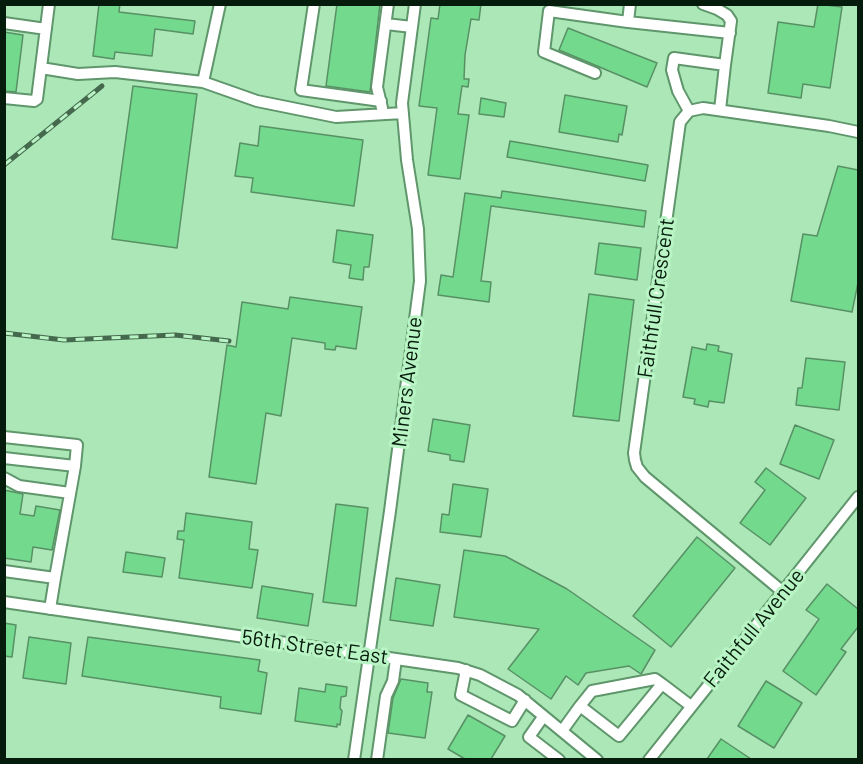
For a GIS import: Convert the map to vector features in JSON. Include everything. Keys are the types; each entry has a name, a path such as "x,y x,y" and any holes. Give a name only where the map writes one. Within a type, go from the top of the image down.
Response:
{"street":[{"path":"4,98 34,101 37,99 49,4"},
{"path":"202,82 220,4"},
{"path":"314,4 301,90 381,102"},
{"path":"384,114 377,87 388,4"},
{"name":"Miners Avenue","path":"354,759 420,281 418,230 407,160 402,103 415,4"},
{"path":"628,22 630,4"},
{"path":"703,4 727,15 731,21 720,110"},
{"path":"595,73 544,52 549,11 578,10 628,22 730,33"},
{"path":"4,23 46,29"},
{"path":"386,24 412,27"},
{"path":"725,65 674,58 672,70 678,91 689,111 703,108 720,110 858,132"},
{"path":"41,69 78,74 115,72 202,82 257,101 336,117 403,113"},
{"name":"Faithfull Crescent","path":"689,111 680,122 634,453 635,460 640,473 783,592"},
{"path":"4,437 77,445 50,609"},
{"path":"4,458 75,466"},
{"path":"4,478 19,486 70,493"},
{"name":"Faithfull Avenue","path":"649,759 858,496"},
{"path":"4,571 54,578"},
{"name":"56th Street East","path":"4,602 436,663 466,670 500,684 525,700 597,759"},
{"path":"377,759 386,696 393,681 396,659"},
{"path":"466,670 461,695 492,711 512,721 525,700"},
{"path":"562,731 592,691 654,679 691,706"},
{"path":"580,706 619,736 662,684"},
{"path":"543,717 529,737 559,759"}],"building":[{"path":"99,4 120,4 119,12 195,21 193,34 155,29 152,56 115,52 114,59 93,56"},
{"path":"337,4 380,4 370,92 326,86"},
{"path":"440,4 481,4 479,20 471,19 465,55 464,79 469,79 468,87 462,86 458,114 469,115 460,179 428,175 437,108 419,106 431,18 438,19"},
{"path":"818,4 842,7 830,88 803,84 801,98 768,93 778,22 814,27"},
{"path":"568,28 657,63 647,87 559,50"},
{"path":"4,32 23,35 16,92 4,91"},
{"path":"133,86 197,94 177,248 112,239"},
{"path":"565,95 627,106 622,135 619,134 618,142 559,132"},
{"path":"481,98 506,103 504,117 479,114"},
{"path":"260,126 363,140 354,206 251,192 253,178 235,176 240,143 258,146"},
{"path":"510,141 648,165 645,181 507,157"},
{"path":"838,166 858,170 858,283 852,312 791,301 803,234 817,236"},
{"path":"502,191 646,211 644,227 491,206 481,281 491,282 489,302 438,295 441,275 453,277 465,193 501,198"},
{"path":"337,230 373,235 369,267 364,267 363,280 349,278 351,265 333,262"},
{"path":"599,243 641,248 637,280 595,274"},
{"path":"589,294 634,300 619,421 573,416"},
{"path":"290,297 362,307 356,349 336,346 335,350 325,349 325,343 292,338 281,416 266,413 256,484 209,477 227,345 236,347 242,302 288,309"},
{"path":"707,344 719,346 718,351 732,354 724,403 709,401 708,407 694,404 695,399 683,397 692,347 706,350"},
{"path":"806,358 845,362 839,410 796,405 798,388 802,388"},
{"path":"433,419 470,425 464,462 450,460 450,455 428,451"},
{"path":"795,425 834,440 819,479 780,464"},
{"path":"766,468 806,498 770,545 740,523 765,490 755,482"},
{"path":"453,484 488,489 481,537 440,532 442,514 449,515"},
{"path":"4,490 23,494 20,514 34,516 36,506 60,510 52,550 33,547 31,562 4,558"},
{"path":"336,504 368,508 356,606 323,602"},
{"path":"186,513 252,522 249,549 258,550 252,588 179,578 184,540 177,539 178,531 184,531"},
{"path":"697,537 735,568 671,647 633,616"},
{"path":"464,550 505,556 567,589 655,650 641,674 629,666 586,673 578,685 566,676 551,699 508,669 539,629 454,617"},
{"path":"126,552 165,558 162,577 123,572"},
{"path":"396,578 440,585 433,626 390,620"},
{"path":"827,584 858,609 858,627 841,649 846,652 816,695 783,671 819,619 806,610"},
{"path":"262,586 313,594 308,626 257,618"},
{"path":"4,623 16,625 12,657 4,656"},
{"path":"29,637 71,643 66,684 23,678"},
{"path":"88,637 260,660 258,671 267,673 261,714 220,708 221,697 82,676"},
{"path":"401,679 428,683 427,692 432,692 425,738 388,733 393,698"},
{"path":"766,681 802,703 774,748 738,726"},
{"path":"326,684 347,687 346,696 341,697 340,725 337,724 337,727 295,721 299,688 325,692"},
{"path":"468,715 505,736 491,759 465,759 448,749"},
{"path":"721,739 751,759 707,759"}],"railway":[{"path":"4,165 102,86"},
{"path":"4,333 64,340 175,335 229,341"}]}
